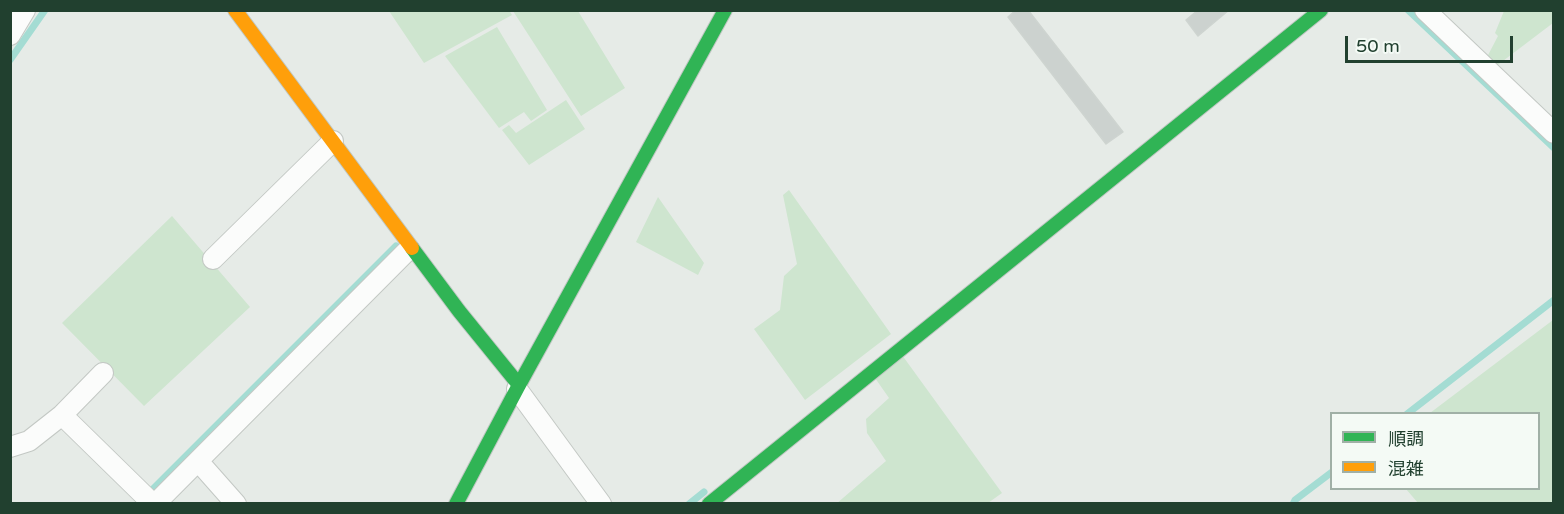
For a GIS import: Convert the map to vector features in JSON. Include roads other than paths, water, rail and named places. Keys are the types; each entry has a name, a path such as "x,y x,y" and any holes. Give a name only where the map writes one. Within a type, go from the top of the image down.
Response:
{"street":[{"path":"10,35 21,21 25,10"},
{"path":"235,10 333,141 407,252 459,311 518,387 601,504"},
{"path":"456,504 725,10"},
{"path":"709,504 1321,10"},
{"path":"1425,10 1554,133"},
{"path":"213,259 333,141"},
{"path":"62,415 150,500 198,461 407,252"},
{"path":"10,447 29,441 62,415 104,373"},
{"path":"198,461 236,504"}],"waterway":[{"path":"10,60 45,10"},
{"path":"1408,10 1554,148"},
{"path":"147,495 396,246"},
{"path":"1410,412 1554,300"},
{"path":"1293,504 1295,500 1330,474"},
{"path":"689,504 704,492"}]}
